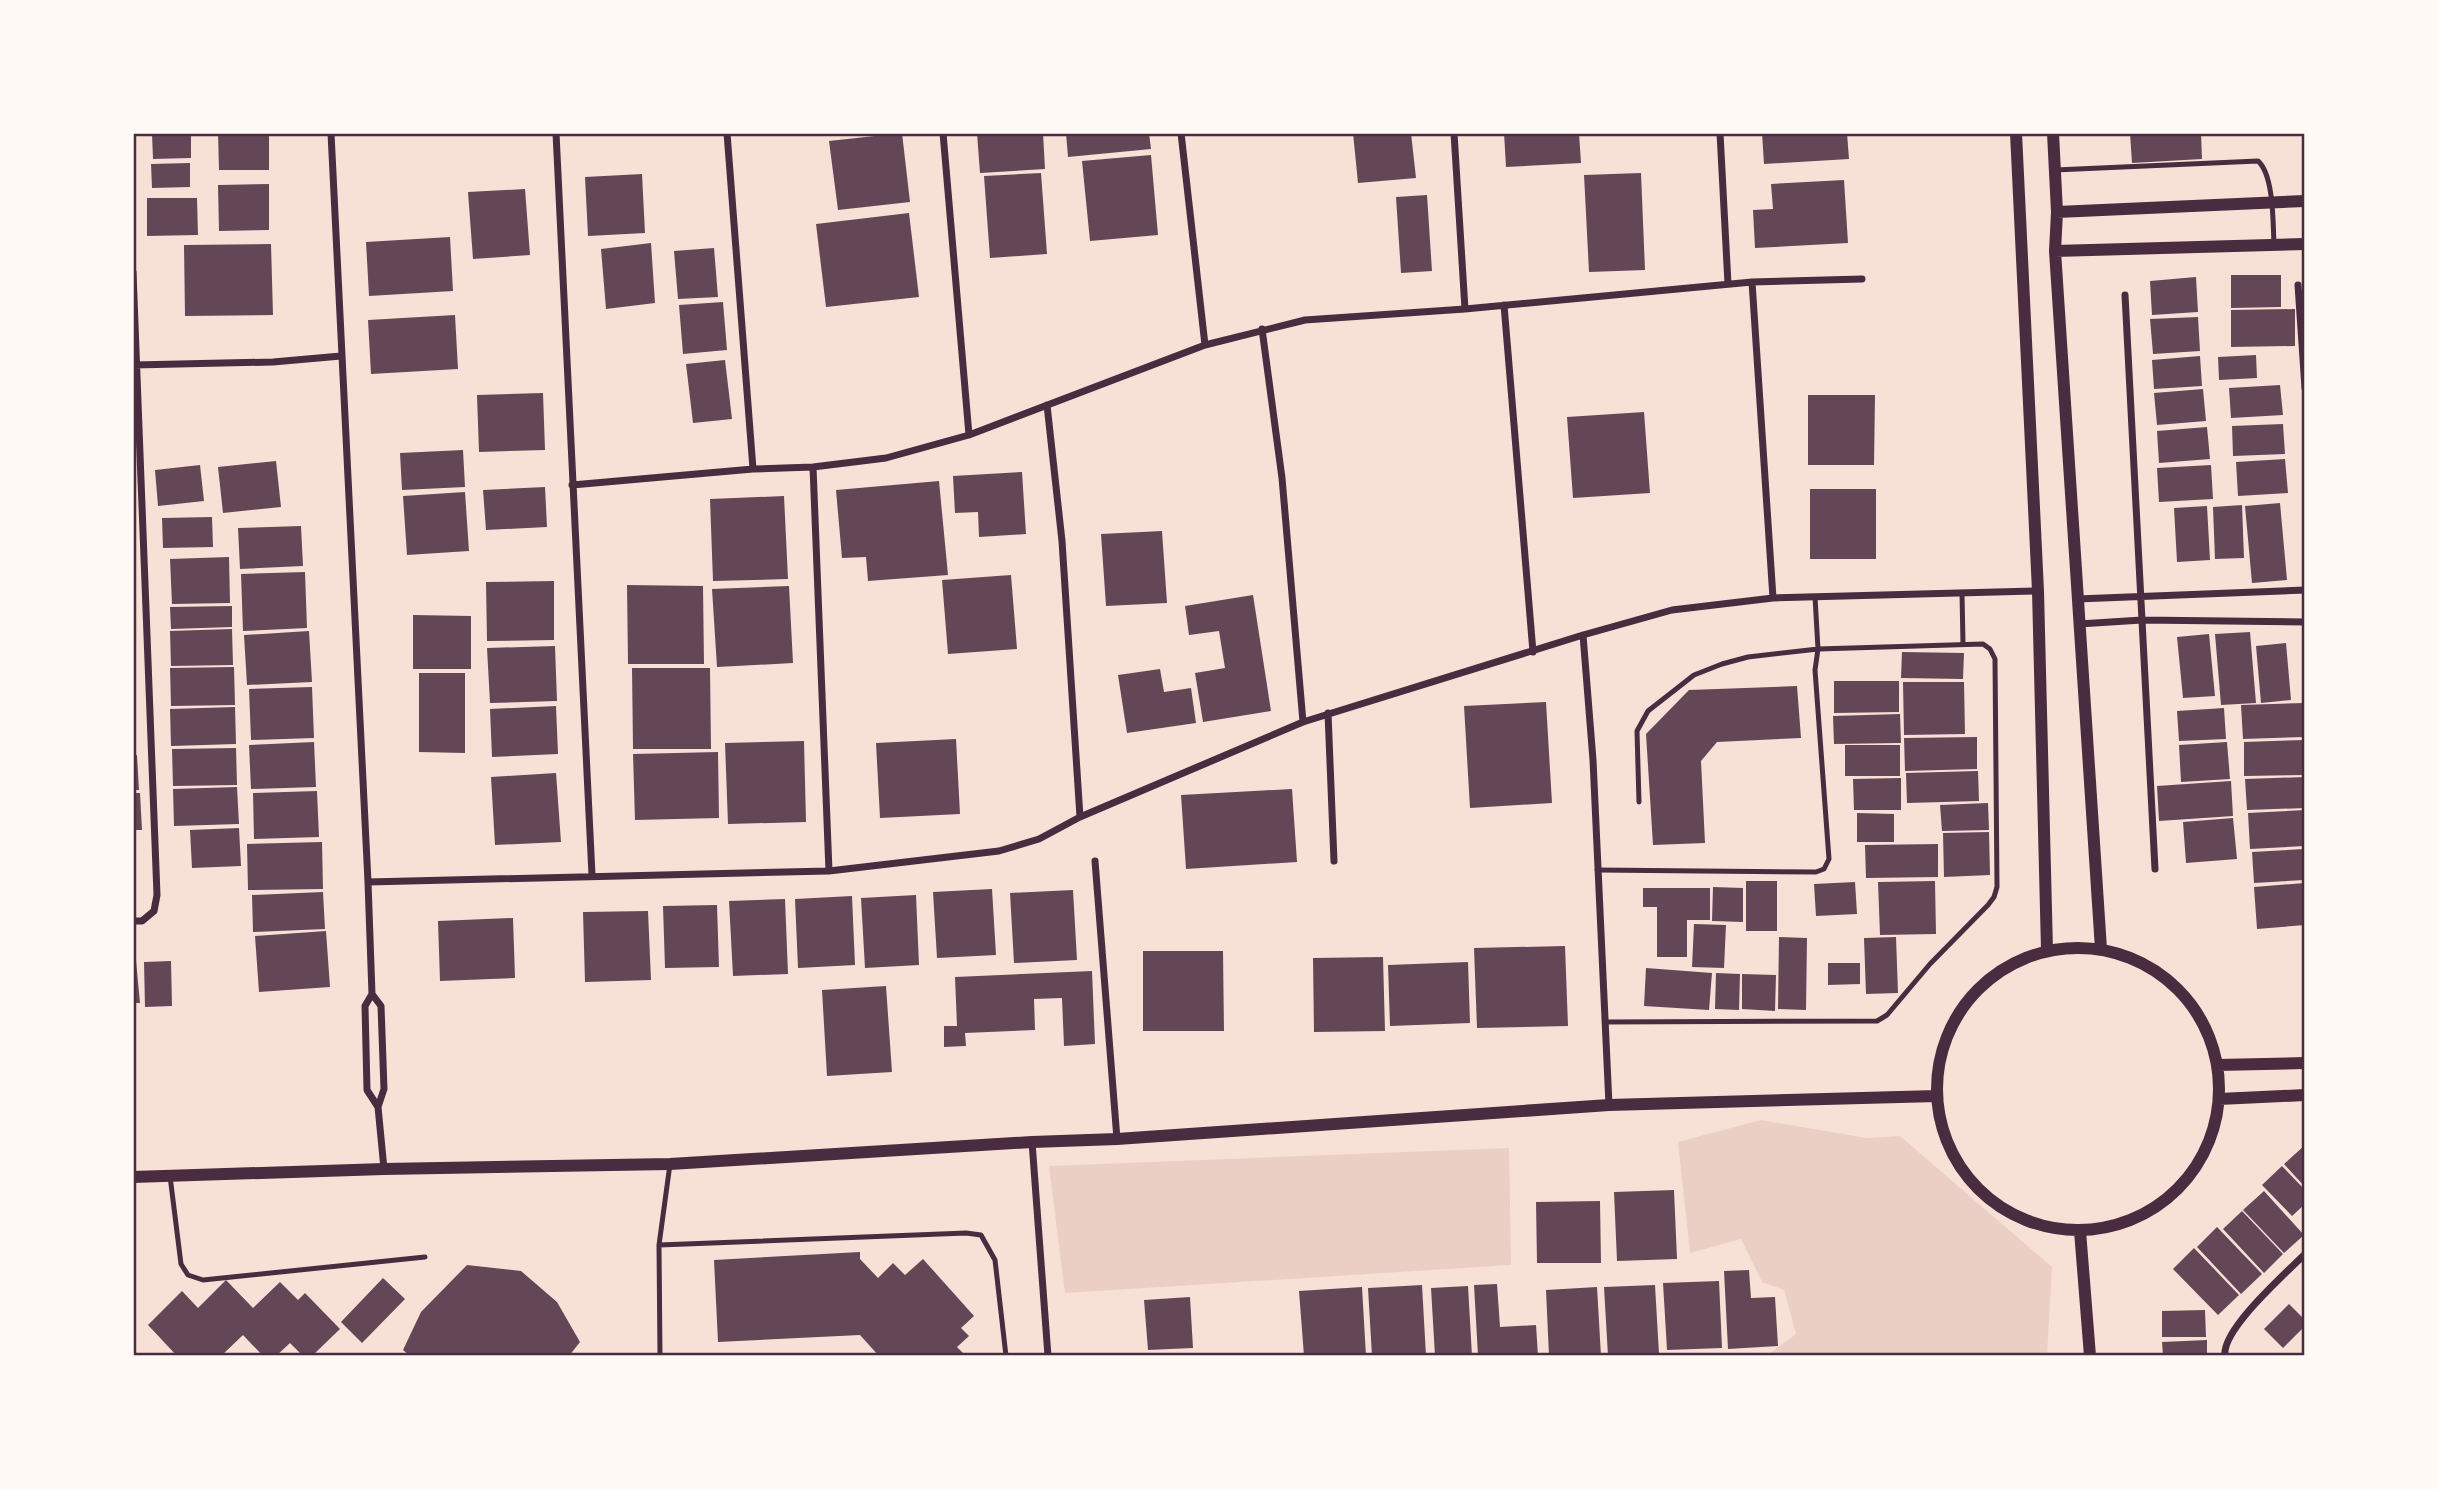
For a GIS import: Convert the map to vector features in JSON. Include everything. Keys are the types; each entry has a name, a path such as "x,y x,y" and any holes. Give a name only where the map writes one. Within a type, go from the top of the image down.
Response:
{"street":[{"path":"331,133 368,882 372,994 365,1006 367,1090 378,1107"},
{"path":"556,133 592,875"},
{"path":"727,133 753,469"},
{"path":"943,133 969,435"},
{"path":"1181,133 1205,345"},
{"path":"1454,133 1465,309"},
{"path":"1720,133 1728,284"},
{"path":"2016,133 2038,591 2047,950"},
{"path":"2053,133 2057,212 2055,251 2101,949"},
{"path":"2057,212 2305,201"},
{"path":"2055,251 2305,244"},
{"path":"133,272 157,895 154,911 142,921 133,921"},
{"path":"572,485 753,469 813,467 886,458 969,435 1205,345 1305,320 1465,309 1752,282 1862,279"},
{"path":"1752,282 1773,598"},
{"path":"2298,285 2305,388"},
{"path":"2125,295 2155,869"},
{"path":"1504,305 1533,652"},
{"path":"1262,329 1282,478 1303,722"},
{"path":"135,365 272,362 341,355"},
{"path":"1047,405 1062,541 1080,817"},
{"path":"813,467 829,871"},
{"path":"2077,598 2305,590"},
{"path":"368,882 829,871 999,851 1039,839 1080,817 1328,713 1672,610 1773,598 2038,591"},
{"path":"2079,624 2142,620 2305,622"},
{"path":"1583,635 1609,1105"},
{"path":"1328,713 1334,861"},
{"path":"1095,861 1117,1139"},
{"path":"2101,949 2129,957 2155,971 2177,989 2200,1020 2209,1037 2217,1065 2219,1099 2214,1129 2203,1156 2179,1188 2164,1202 2138,1217 2110,1227 2080,1231 2045,1227 2011,1213 1981,1192 1959,1165 1943,1132 1937,1096 1940,1056 1954,1020 1978,988 2010,964 2047,950 2101,949"},
{"path":"372,994 381,1006 384,1089 378,1107 384,1169"},
{"path":"2217,1065 2305,1063"},
{"path":"2219,1099 2305,1095"},
{"path":"133,1177 670,1164 1117,1139 1609,1105 1937,1096"},
{"path":"1032,1142 1048,1356"},
{"path":"2080,1231 2090,1356"},
{"path":"2225,1356 2224,1350 2229,1336 2305,1254"}],"lane":[{"path":"2055,170 2258,161 2263,166 2272,203 2274,245"},
{"path":"1962,593 1963,644"},
{"path":"1597,870 1816,872 1824,869 1829,859 1815,670 1818,649 1815,597"},
{"path":"1605,1022 1877,1021 1887,1015 1930,964 1994,897 1997,887 1995,659 1990,649 1983,644 1818,649 1748,657 1694,675 1648,710 1637,731 1639,802"},
{"path":"660,1356 659,1245 670,1164"},
{"path":"170,1176 181,1264 188,1275 202,1280 425,1257"},
{"path":"659,1245 966,1233 981,1235 995,1260 1006,1356"}],"shaded area":[{"path":"1761,1120 1867,1138 1900,1136 2052,1267 2047,1356 1766,1356 1796,1334 1784,1290 1762,1282 1741,1239 1690,1253 1678,1142"},
{"path":"1509,1148 1511,1265 1065,1293 1049,1166"}],"building":[{"path":"218,133 269,133 269,170 219,170"},
{"path":"902,133 910,202 838,210 829,141"},
{"path":"977,133 1043,133 1045,169 980,173"},
{"path":"1066,133 1149,133 1151,149 1068,157"},
{"path":"1353,133 1411,133 1416,178 1358,183"},
{"path":"1504,133 1579,133 1581,163 1506,167"},
{"path":"1762,133 1847,133 1849,159 1764,164"},
{"path":"2130,133 2201,133 2202,159 2132,163"},
{"path":"152,134 191,134 191,158 153,159"},
{"path":"1151,155 1158,235 1090,241 1082,161"},
{"path":"190,163 190,187 152,188 151,164"},
{"path":"1041,173 1047,254 990,258 984,176"},
{"path":"1641,173 1645,270 1589,272 1584,175"},
{"path":"642,174 645,233 588,236 585,177"},
{"path":"1844,180 1848,243 1755,248 1753,210 1773,209 1771,184"},
{"path":"269,184 269,230 219,231 218,185"},
{"path":"525,189 530,255 473,259 468,192"},
{"path":"1427,195 1432,271 1401,273 1396,197"},
{"path":"147,198 197,198 198,235 147,236"},
{"path":"909,213 919,297 826,307 816,224"},
{"path":"450,237 453,291 369,296 366,242"},
{"path":"651,243 655,303 606,309 601,249"},
{"path":"271,244 273,315 185,316 184,245"},
{"path":"714,248 718,297 678,299 674,251"},
{"path":"2231,275 2281,275 2281,307 2231,308"},
{"path":"2196,277 2198,312 2152,315 2150,281"},
{"path":"723,302 727,350 683,354 679,305"},
{"path":"2295,309 2295,346 2231,347 2231,310"},
{"path":"455,315 458,369 371,374 368,320"},
{"path":"2198,317 2200,351 2153,354 2150,319"},
{"path":"2256,355 2257,378 2219,380 2218,357"},
{"path":"2200,356 2202,386 2154,389 2152,360"},
{"path":"725,360 732,419 693,423 686,364"},
{"path":"2280,385 2283,415 2231,418 2229,388"},
{"path":"2203,389 2206,421 2157,425 2154,393"},
{"path":"543,393 545,450 479,452 477,395"},
{"path":"1808,395 1875,395 1874,465 1808,465"},
{"path":"1644,412 1650,493 1573,498 1567,417"},
{"path":"2283,424 2285,454 2233,456 2232,426"},
{"path":"2207,427 2210,459 2159,463 2157,431"},
{"path":"463,450 465,487 402,490 400,453"},
{"path":"2285,459 2288,493 2238,496 2236,462"},
{"path":"276,461 281,507 223,513 218,467"},
{"path":"200,465 204,501 158,506 155,470"},
{"path":"2211,465 2213,499 2159,502 2157,468"},
{"path":"1022,472 1026,534 979,537 978,512 955,513 953,476"},
{"path":"939,481 948,575 868,581 866,557 842,558 836,490"},
{"path":"545,487 547,527 486,530 483,490"},
{"path":"1810,489 1876,489 1876,559 1810,559"},
{"path":"465,492 469,551 407,555 403,496"},
{"path":"784,496 788,579 713,581 710,499"},
{"path":"2280,503 2287,580 2252,583 2245,506"},
{"path":"2242,505 2244,558 2215,559 2213,507"},
{"path":"2207,506 2210,560 2177,562 2174,508"},
{"path":"212,517 213,547 163,548 162,518"},
{"path":"301,526 303,566 240,569 238,528"},
{"path":"1162,531 1167,603 1106,606 1101,534"},
{"path":"229,557 230,603 172,604 170,559"},
{"path":"305,572 307,628 243,631 241,574"},
{"path":"1011,575 1017,649 948,654 942,580"},
{"path":"554,581 554,640 487,641 486,582"},
{"path":"627,585 703,586 704,664 628,664"},
{"path":"789,586 793,663 717,667 712,589"},
{"path":"1253,595 1271,711 1203,722 1195,673 1225,668 1219,631 1189,635 1185,606"},
{"path":"232,606 232,627 171,629 170,607"},
{"path":"413,615 471,616 471,669 413,669"},
{"path":"232,629 233,665 171,666 170,631"},
{"path":"309,631 312,682 247,685 244,635"},
{"path":"2250,632 2256,703 2221,705 2215,634"},
{"path":"2209,634 2215,696 2183,698 2177,637"},
{"path":"2286,643 2291,700 2261,703 2256,646"},
{"path":"555,646 557,701 490,703 487,648"},
{"path":"1902,652 1964,653 1963,679 1901,678"},
{"path":"234,667 235,705 171,706 170,668"},
{"path":"632,668 710,668 711,749 633,749"},
{"path":"1160,669 1164,692 1191,688 1196,723 1127,733 1118,675"},
{"path":"419,673 465,673 465,753 419,752"},
{"path":"1834,681 1899,681 1899,712 1834,713"},
{"path":"1903,682 1964,682 1965,734 1904,735"},
{"path":"1797,686 1801,738 1717,742 1701,761 1705,843 1653,845 1646,734 1689,690"},
{"path":"312,687 314,738 251,740 249,689"},
{"path":"1546,702 1552,803 1470,808 1464,706"},
{"path":"2305,703 2305,737 2243,739 2241,705"},
{"path":"556,706 558,754 492,757 490,709"},
{"path":"235,707 236,744 171,746 170,709"},
{"path":"2224,708 2226,739 2179,741 2177,711"},
{"path":"1900,714 1901,743 1834,744 1833,716"},
{"path":"1977,737 1977,769 1905,771 1904,738"},
{"path":"956,739 960,814 880,818 876,743"},
{"path":"2305,740 2305,775 2244,776 2244,742"},
{"path":"804,741 806,822 728,824 725,743"},
{"path":"314,742 316,787 251,789 249,745"},
{"path":"2227,742 2230,779 2181,782 2179,745"},
{"path":"1845,745 1900,745 1900,776 1845,776"},
{"path":"236,748 237,785 173,786 172,749"},
{"path":"718,752 719,818 635,820 633,754"},
{"path":"133,755 137,755 139,790 133,790"},
{"path":"1978,771 1979,801 1907,803 1906,773"},
{"path":"556,773 561,842 495,845 491,777"},
{"path":"2305,777 2305,808 2247,810 2245,779"},
{"path":"1901,778 1901,810 1854,810 1853,779"},
{"path":"2231,781 2233,816 2159,821 2157,786"},
{"path":"237,787 239,824 174,826 173,789"},
{"path":"1292,789 1297,862 1186,869 1181,795"},
{"path":"317,791 319,837 254,839 253,793"},
{"path":"133,793 140,793 142,830 133,830"},
{"path":"1988,803 1989,830 1942,831 1940,805"},
{"path":"2305,810 2305,846 2250,849 2248,813"},
{"path":"1857,813 1894,814 1894,842 1857,842"},
{"path":"2233,818 2237,859 2186,863 2183,822"},
{"path":"239,828 241,866 192,868 190,830"},
{"path":"1989,832 1990,875 1944,877 1943,833"},
{"path":"322,842 323,889 248,890 247,844"},
{"path":"1938,844 1938,877 1866,878 1865,845"},
{"path":"2304,849 2305,880 2254,883 2252,852"},
{"path":"1746,881 1777,881 1777,931 1746,931"},
{"path":"1935,881 1936,934 1880,935 1878,882"},
{"path":"1855,882 1857,914 1816,916 1814,884"},
{"path":"2305,883 2305,925 2257,929 2254,887"},
{"path":"1713,887 1743,888 1743,922 1712,921"},
{"path":"1643,888 1710,888 1710,920 1687,920 1687,957 1657,957 1657,907 1643,907"},
{"path":"992,889 996,955 937,958 933,892"},
{"path":"1073,890 1077,960 1014,963 1010,893"},
{"path":"323,892 325,929 253,932 252,895"},
{"path":"916,895 919,965 865,968 861,898"},
{"path":"852,896 855,965 798,968 795,899"},
{"path":"785,899 788,974 733,976 729,901"},
{"path":"717,905 719,967 665,968 663,906"},
{"path":"648,911 651,980 585,982 583,912"},
{"path":"513,918 515,978 440,981 438,921"},
{"path":"1694,924 1726,925 1724,968 1692,967"},
{"path":"326,931 330,987 259,992 255,936"},
{"path":"1779,937 1807,938 1806,1010 1778,1009"},
{"path":"1896,937 1898,993 1866,994 1864,938"},
{"path":"1565,946 1568,1026 1477,1028 1474,948"},
{"path":"135,950 140,1003 133,1003"},
{"path":"1143,951 1223,951 1224,1031 1143,1031"},
{"path":"1383,957 1385,1031 1314,1032 1313,958"},
{"path":"171,961 172,1006 145,1007 144,962"},
{"path":"1468,962 1470,1023 1390,1026 1388,965"},
{"path":"1828,963 1860,963 1860,984 1828,985"},
{"path":"1646,968 1712,973 1709,1010 1644,1006"},
{"path":"1092,971 1095,1044 1064,1046 1062,998 1034,999 1035,1030 965,1033 966,1046 944,1047 944,1026 957,1026 955,977"},
{"path":"1716,973 1740,974 1739,1010 1715,1009"},
{"path":"1742,974 1776,975 1775,1011 1742,1009"},
{"path":"886,986 892,1072 827,1076 822,990"},
{"path":"2305,1145 2305,1187 2284,1164"},
{"path":"2282,1166 2305,1190 2305,1204 2292,1216 2262,1185"},
{"path":"1674,1190 1677,1259 1617,1261 1614,1192"},
{"path":"2264,1191 2304,1235 2284,1253 2243,1210"},
{"path":"1600,1201 1601,1263 1537,1263 1536,1202"},
{"path":"2242,1211 2283,1254 2264,1273 2223,1229"},
{"path":"2217,1227 2262,1274 2241,1294 2197,1247"},
{"path":"2194,1248 2239,1295 2218,1315 2173,1269"},
{"path":"860,1252 860,1259 878,1278 893,1263 905,1275 923,1259 974,1316 961,1328 969,1336 957,1347 966,1356 879,1356 860,1335 718,1342 714,1260"},
{"path":"467,1265 521,1271 557,1302 580,1342 569,1356 410,1356 403,1350 421,1312"},
{"path":"1749,1270 1751,1298 1775,1297 1778,1346 1728,1349 1724,1271"},
{"path":"383,1278 405,1299 362,1343 341,1322"},
{"path":"226,1280 253,1308 280,1282 298,1300 305,1293 340,1329 312,1356 303,1356 290,1343 276,1356 263,1356 243,1335 221,1356 177,1356 148,1325 182,1291 198,1308"},
{"path":"1719,1281 1722,1348 1667,1350 1663,1283"},
{"path":"1497,1284 1500,1327 1536,1325 1538,1356 1478,1356 1474,1285"},
{"path":"1422,1285 1426,1356 1372,1356 1368,1288"},
{"path":"1655,1285 1659,1354 1608,1356 1604,1287"},
{"path":"1468,1286 1472,1356 1435,1356 1431,1288"},
{"path":"1362,1287 1366,1356 1304,1356 1299,1291"},
{"path":"1597,1287 1601,1356 1549,1356 1546,1290"},
{"path":"1190,1297 1193,1348 1148,1350 1144,1300"},
{"path":"2289,1304 2305,1320 2305,1326 2283,1348 2264,1329"},
{"path":"2205,1310 2206,1337 2162,1337 2162,1311"},
{"path":"2207,1340 2207,1356 2163,1356 2162,1342"}]}
